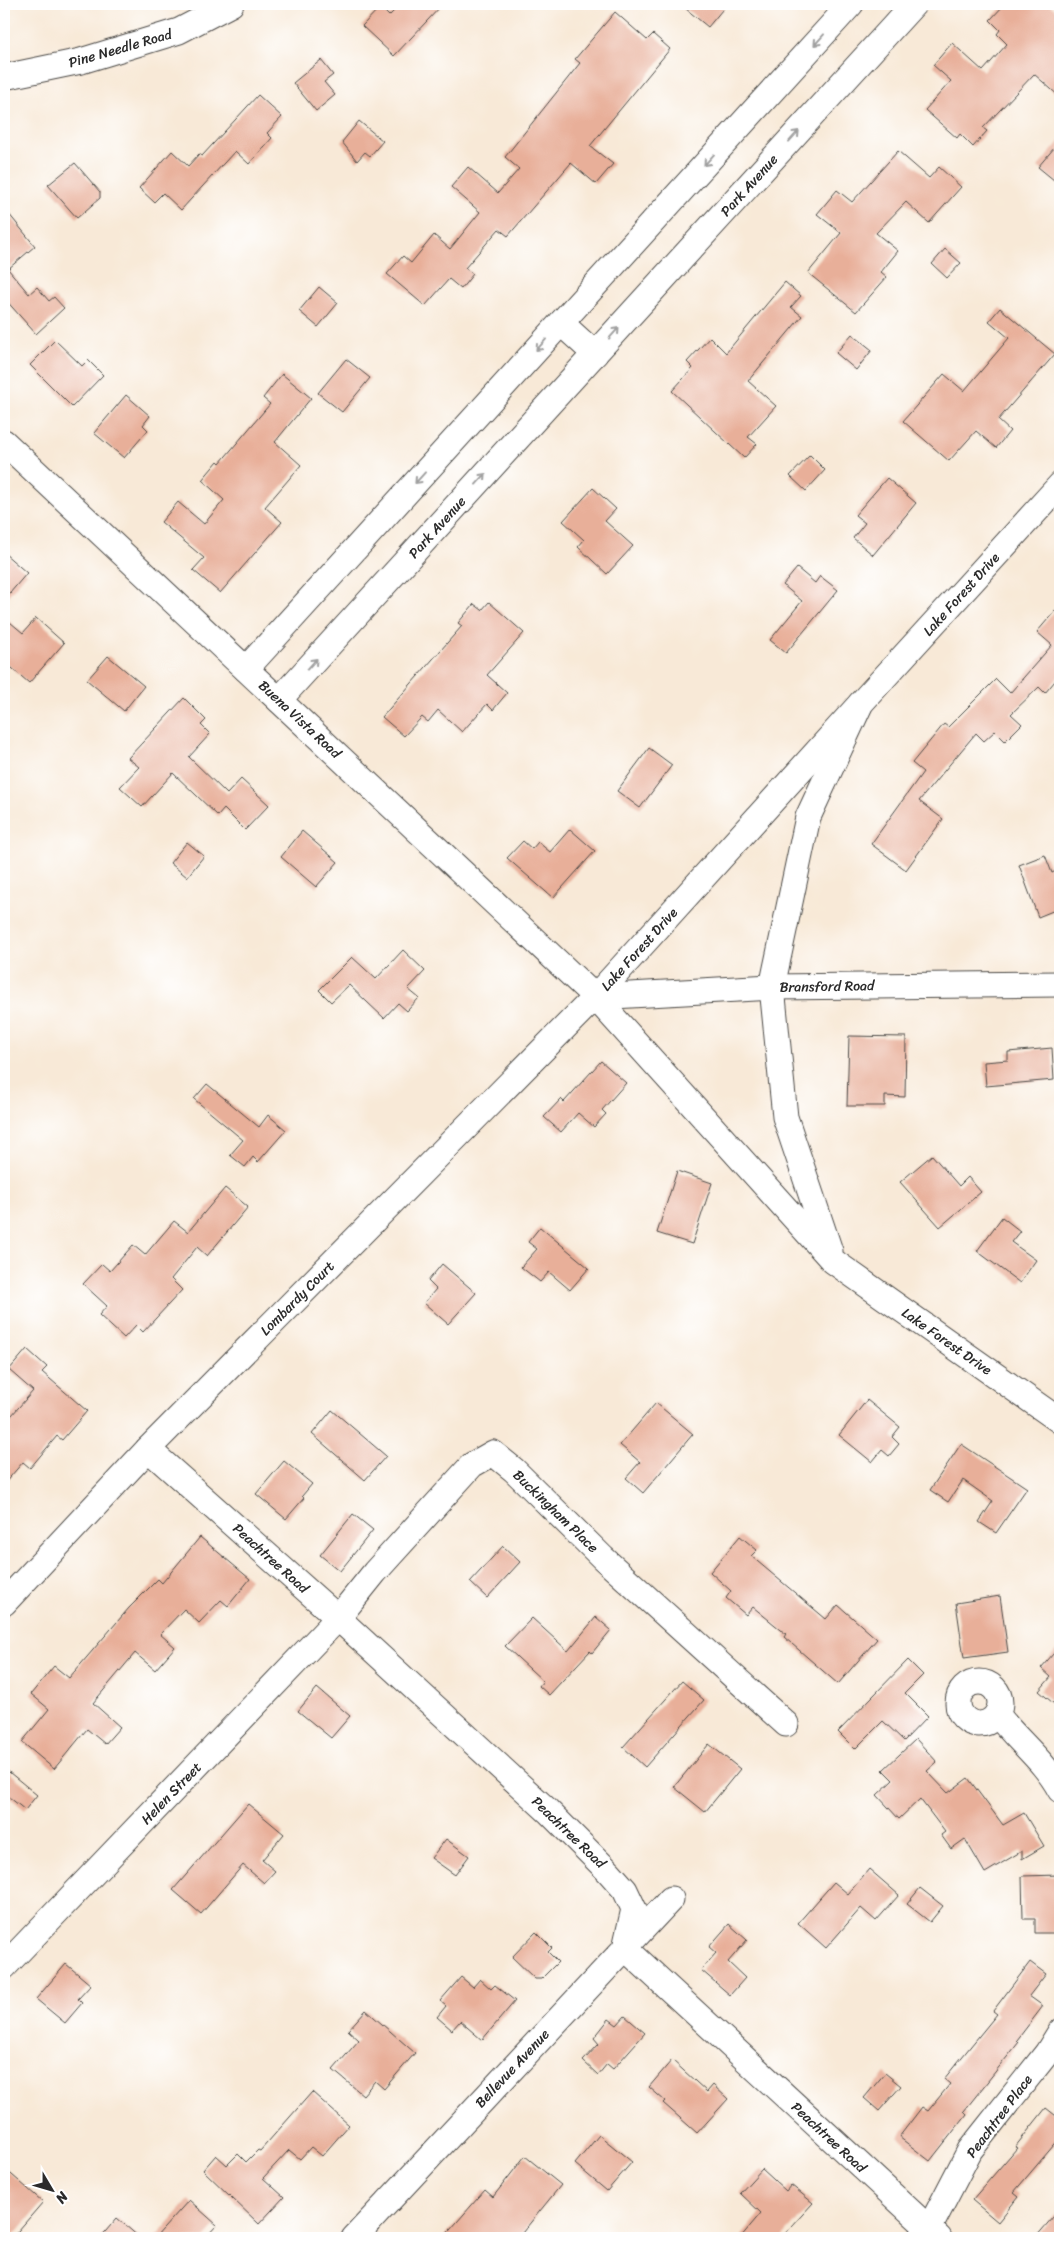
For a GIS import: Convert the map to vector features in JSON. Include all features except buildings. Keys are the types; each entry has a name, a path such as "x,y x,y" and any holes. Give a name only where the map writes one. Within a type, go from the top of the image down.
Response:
{"street":[{"name":"Pine Needle Road","path":"4,77 81,61 179,31 231,4"},
{"path":"246,669 851,4"},
{"name":"Park Avenue","path":"279,700 595,354 902,8"},
{"path":"561,323 595,354"},
{"name":"Buena Vista Road","path":"4,442 595,997"},
{"name":"Lake Forest Drive","path":"1060,485 595,997 833,1261 1060,1421"},
{"name":"Lake Forest Drive","path":"833,1261 785,1117 772,986 808,818 861,703"},
{"name":"Bransford Road","path":"595,997 772,986 1060,984"},
{"name":"Lombardy Court","path":"4,1603 148,1449 595,997"},
{"name":"Peachtree Road","path":"148,1449 338,1618 548,1811 610,1872 625,1890 634,1909 625,1948 930,2235"},
{"name":"Buckingham Place","path":"338,1618 375,1572 472,1465 493,1452 514,1470 603,1558 786,1724"},
{"name":"Helen Street","path":"4,1967 338,1618"},
{"path":"997,1714 1006,1727 1050,1771 1060,1790"},
{"name":"Bellevue Avenue","path":"354,2238 671,1899"},
{"name":"Peachtree Place","path":"930,2235 970,2150 1047,2053 1060,2032"}]}
